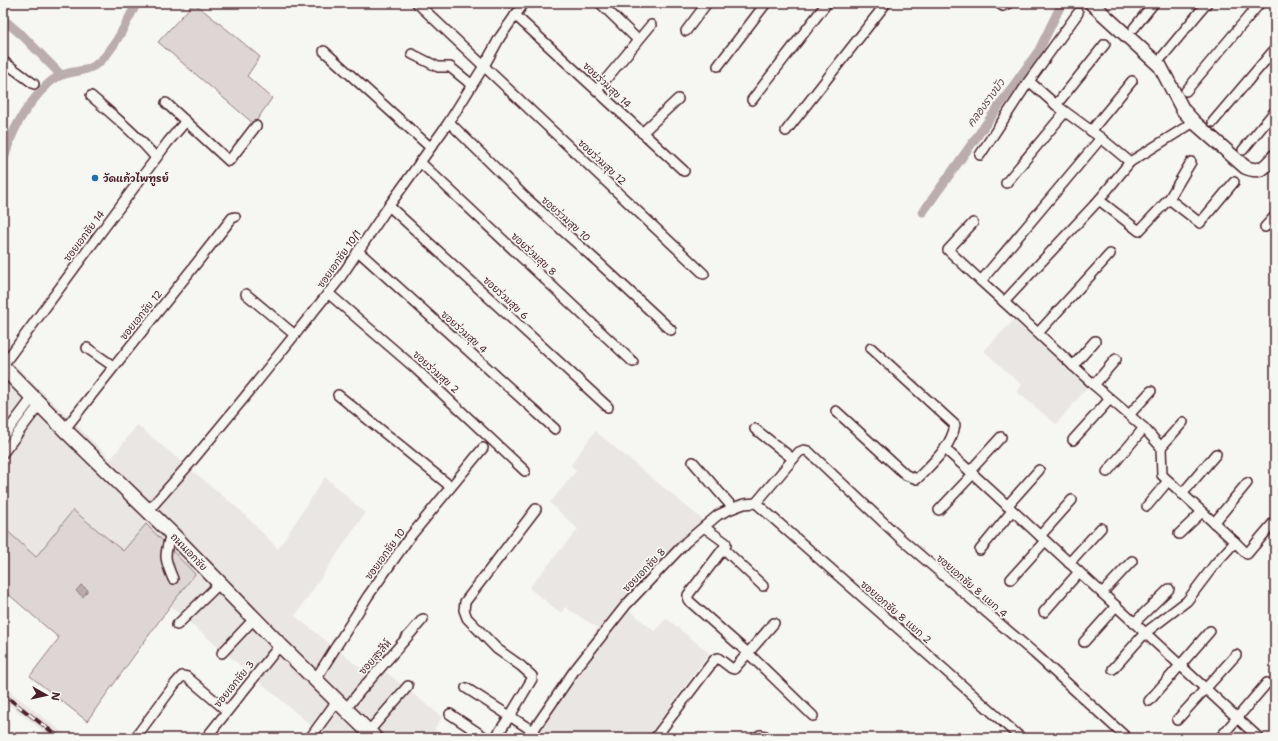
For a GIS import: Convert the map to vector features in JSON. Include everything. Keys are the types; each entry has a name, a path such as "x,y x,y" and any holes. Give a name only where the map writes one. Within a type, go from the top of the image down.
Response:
{"main road":[{"name":"ถนนเอกชัย","path":"3,366 171,533 369,736"}],"street":[{"name":"ซอยร่วมสุข 12","path":"417,3 427,6 484,66 704,274"},
{"name":"ซอยเอกชัย 10/1","path":"148,511 192,461 328,293 449,122 484,66 500,37 524,3"},
{"path":"600,3 638,40"},
{"path":"686,31 707,3"},
{"path":"718,66 766,3"},
{"path":"752,100 827,3"},
{"path":"786,131 885,3"},
{"path":"998,3 1003,6 1009,3"},
{"path":"1092,3 1160,66 1183,110 1194,122 1245,168 1255,171 1261,170 1275,156"},
{"path":"1134,28 1154,3"},
{"path":"1163,56 1207,3"},
{"path":"1186,91 1260,3"},
{"path":"980,155 1029,81 1078,13"},
{"name":"ซอยร่วมสุข 14","path":"515,15 684,171"},
{"path":"597,90 651,25"},
{"path":"1056,105 1105,44"},
{"path":"1213,122 1275,49"},
{"path":"324,51 430,147"},
{"path":"412,54 438,66 450,66 472,85"},
{"path":"3,61 34,84"},
{"path":"1029,81 1056,105 1101,138 1130,162"},
{"path":"1091,131 1132,81"},
{"path":"92,96 133,133 156,158"},
{"path":"642,133 678,99"},
{"path":"166,103 229,161 256,126"},
{"path":"1243,150 1275,111"},
{"path":"1006,183 1065,112"},
{"name":"ซอยเอกชัย 14","path":"3,366 72,270 156,158 186,121"},
{"name":"ซอยร่วมสุข 10","path":"449,122 525,196 671,330"},
{"path":"1004,302 1099,200 1130,162 1194,122"},
{"path":"980,280 1101,138"},
{"name":"ซอยร่วมสุข 8","path":"420,162 633,362"},
{"path":"1099,200 1140,231 1169,199 1191,162"},
{"path":"1169,199 1200,223 1234,182"},
{"name":"ซอยร่วมสุข 6","path":"389,206 608,407"},
{"path":"1265,227 1275,216"},
{"name":"ซอยเอกชัย 12","path":"65,429 113,366 187,276 232,218 235,217"},
{"path":"973,223 948,250 1073,366 1144,428 1161,447 1162,475 1168,481 1247,554 1275,521"},
{"name":"ซอยร่วมสุข 4","path":"358,251 555,429"},
{"path":"1038,333 1110,254"},
{"name":"ซอยร่วมสุข 2","path":"328,293 415,368 525,470"},
{"path":"246,294 295,335"},
{"path":"1073,366 1095,341"},
{"path":"87,348 113,366"},
{"path":"836,411 906,475 917,479 945,449 954,433 955,425 871,348"},
{"path":"1094,385 1116,360"},
{"path":"1129,415 1151,391"},
{"path":"338,395 450,486"},
{"path":"1073,440 1110,399"},
{"path":"3,437 36,400"},
{"path":"3,453 36,400"},
{"path":"1161,447 1184,422"},
{"path":"1106,472 1144,428"},
{"path":"756,429 793,459 756,503"},
{"path":"939,510 972,473 1001,437"},
{"name":"ซอยเอกชัย 10","path":"315,680 368,596 409,538 450,486 483,448"},
{"path":"945,449 1259,738"},
{"name":"ซอยเอกชัย 8 แยก 4","path":"793,459 799,452 804,450 808,451 900,538 1034,653 1127,738"},
{"path":"1182,494 1216,454"},
{"path":"693,462 733,508"},
{"path":"980,550 1039,470"},
{"path":"1147,506 1168,481"},
{"path":"1214,523 1247,483"},
{"path":"1011,579 1072,500"},
{"name":"ซอยเอกชัย 8","path":"530,734 574,671 626,605 686,542 718,515 744,504 756,503"},
{"name":"ซอยเอกชัย 8 แยก 2","path":"756,503 1021,738"},
{"path":"495,738 510,716 532,679 532,676 497,649 467,618 464,610 465,602 536,509"},
{"path":"1180,534 1202,512"},
{"path":"704,527 726,543 724,549 688,595 688,600 748,653 813,716"},
{"path":"1070,563 1101,528"},
{"path":"171,533 165,551 166,563 173,579"},
{"path":"1112,669 1145,633 1187,601 1215,564 1235,542"},
{"path":"724,549 764,586"},
{"path":"1102,593 1132,561"},
{"path":"1044,612 1079,572"},
{"path":"177,625 220,583"},
{"path":"1134,623 1169,589"},
{"path":"1084,642 1116,606"},
{"path":"222,653 254,618"},
{"name":"ซอยสุรสีห์","path":"310,738 341,706 361,690 423,619"},
{"path":"655,738 715,659 718,658 734,669 774,623"},
{"path":"1148,700 1210,631"},
{"name":"ซอยเอกชัย 3","path":"206,738 280,645"},
{"path":"1177,720 1236,655"},
{"path":"135,738 182,676 187,677 227,711"},
{"path":"1220,738 1266,684"},
{"path":"369,736 385,713 408,686"},
{"path":"466,688 510,716 530,734"},
{"path":"450,714 486,738"},
{"path":"755,738 760,735 767,738"}],"shaded area":[{"path":"194,3 260,57 247,76 272,98 254,124 158,42"},
{"path":"1014,320 1087,388 1056,424 1017,392 1022,385 984,351"},
{"path":"3,353 111,459 137,425 241,511 278,549 325,477 365,513 295,616 365,672 373,662 442,717 435,728 437,738 326,738 170,606 195,574 146,524 123,551 73,510 36,558 3,527"},
{"path":"595,431 703,520 621,603 655,632 666,618 709,653 647,738 520,738 567,669 598,628 565,607 561,613 529,588 578,529 550,503 576,471 571,465"},
{"path":"73,510 123,551 146,524 195,574 170,606 87,721 30,676 59,638 7,593 3,598 3,527 36,557"},
{"path":"81,585 88,590 83,597 76,591"},
{"path":"3,686 70,738 52,738 3,700"}],"waterway":[{"path":"3,162 19,121 36,97 56,78 90,68 101,61 113,46 137,3"},
{"name":"คลองรางบัว","path":"923,212 1039,50 1062,3"},
{"path":"3,19 23,36 61,75"},
{"path":"3,196 3,211"}],"railway":[{"path":"3,694 60,738"}],"place":[{"name":"วัดแก้วไพฑูรย์","path":"95,178"}]}
